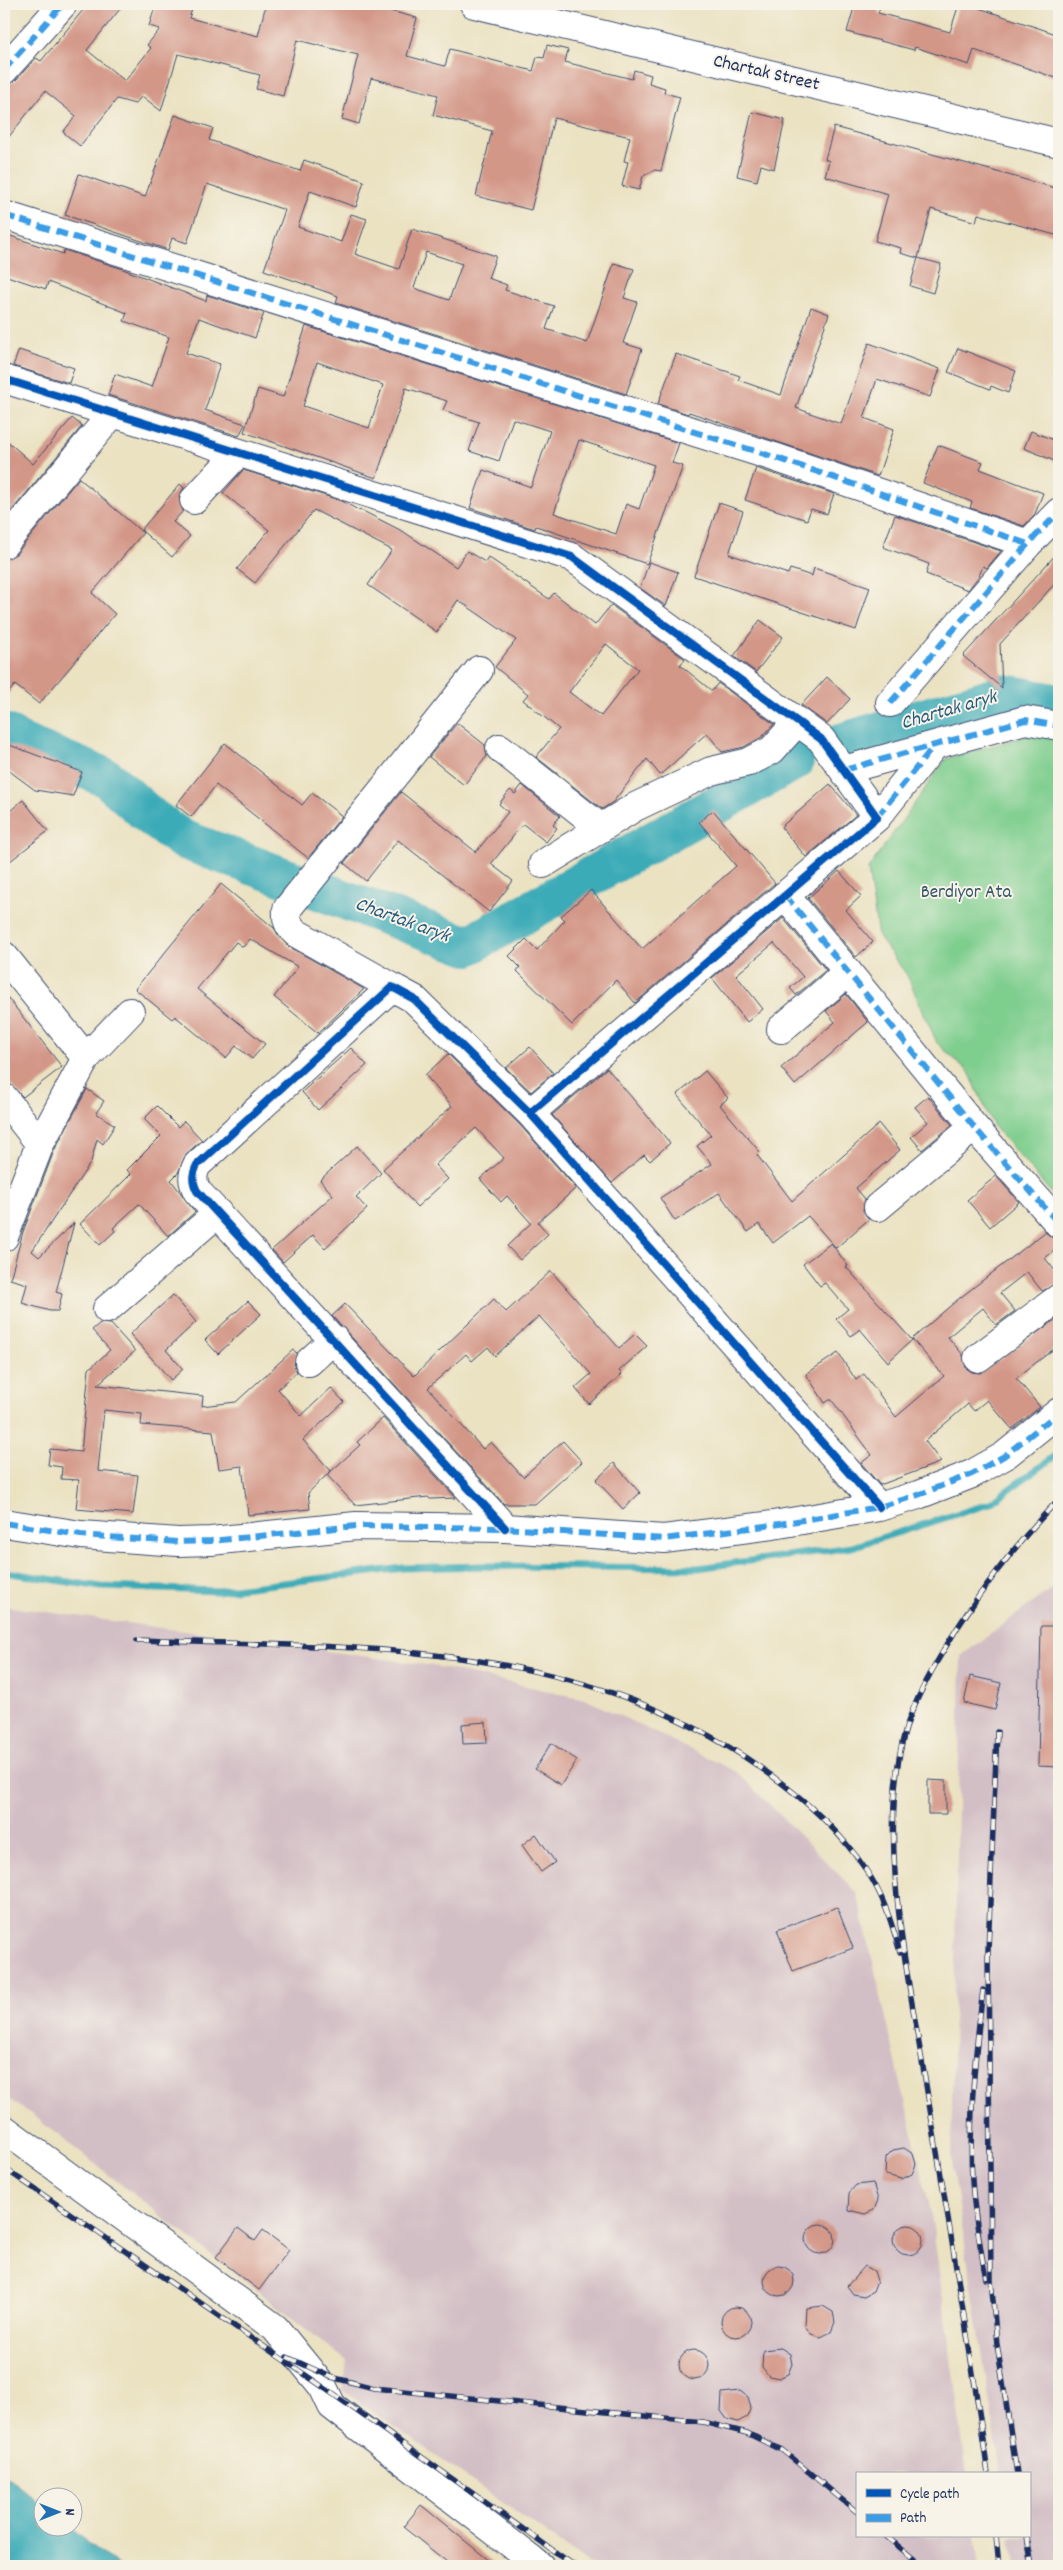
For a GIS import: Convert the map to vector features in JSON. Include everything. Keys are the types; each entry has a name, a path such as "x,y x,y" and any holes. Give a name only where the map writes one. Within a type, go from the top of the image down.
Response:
{"street":[{"path":"4,68 63,4"},
{"name":"Chartak Street","path":"474,4 1059,143"},
{"path":"4,215 774,456 1028,544"},
{"path":"4,379 572,558 821,740 877,817"},
{"path":"4,544 112,413"},
{"path":"194,500 238,453"},
{"path":"890,703 1028,544 1059,512"},
{"path":"479,670 287,909 286,918 290,927 414,998 530,1113 879,1507"},
{"path":"844,770 933,747 1025,720 1059,726"},
{"path":"543,864 635,807 711,771 749,762 772,750 797,722"},
{"path":"530,1113 877,817 933,747"},
{"path":"500,748 601,828"},
{"path":"786,895 974,1127 1059,1224"},
{"path":"4,956 86,1058"},
{"path":"781,1029 848,972"},
{"path":"392,987 197,1165 193,1173 193,1182 197,1191 505,1528"},
{"path":"4,1237 40,1144 86,1058 130,1012"},
{"path":"4,1098 40,1144"},
{"path":"878,1207 974,1127"},
{"path":"107,1309 218,1213"},
{"path":"978,1358 1059,1298"},
{"path":"309,1362 334,1339"},
{"path":"4,1523 81,1535 178,1542 211,1541 356,1526 505,1528 664,1539 773,1525 879,1507 918,1495 972,1474 1020,1445 1059,1412"},
{"path":"4,2129 275,2328 322,2387 332,2406 540,2566"}],"shaded area":[{"path":"1059,1583 1059,2566 1016,2566 1011,2538 1030,2538 1030,2472 1001,2472 951,2155 961,1656"},
{"path":"4,1606 434,1666 585,1699 737,1772 857,1893 931,2213 967,2472 856,2472 856,2538 976,2538 980,2566 593,2566 343,2391 347,2361 31,2114 4,2096"}],"green space":[{"name":"Berdiyor Ata","path":"1037,733 1059,738 1059,1202 993,1125 969,1072 937,1043 907,975 878,936 868,869 946,759"}],"water":[{"path":"4,2474 32,2497 32,2538 82,2538 118,2566 4,2566"}],"building":[{"path":"88,4 124,4 87,50 125,81 151,48 147,45 160,29 149,26 156,4 194,4 189,18 258,36 266,4 338,4 370,12 371,6 417,18 407,56 445,66 450,49 533,71 537,57 544,58 547,45 568,50 565,62 632,79 634,70 651,75 649,83 665,88 664,93 680,97 661,171 655,170 643,176 639,190 622,186 628,162 624,161 630,137 554,118 531,210 476,196 492,131 433,115 438,95 371,78 359,124 342,119 358,55 297,40 283,96 256,89 260,75 178,54 161,111 142,96 135,104 117,99 80,146 63,132 76,116 45,91 4,143 4,85 15,81 36,58 41,61"},
{"path":"855,4 881,4 878,13 950,32 959,4 967,4 1059,35 1059,79 974,50 969,65 915,47 914,50 847,32"},
{"path":"752,112 785,120 774,169 761,165 757,181 737,176"},
{"path":"175,115 213,128 209,140 300,171 304,160 364,181 356,207 310,191 298,227 341,242 351,214 367,219 355,254 399,269 412,229 496,256 488,278 507,285 505,290 554,306 546,329 587,343 614,263 634,269 624,298 637,302 623,343 642,349 626,394 336,303 338,296 264,270 285,210 207,184 187,243 172,238 168,250 65,215 79,174 145,197","holes":["426,252 462,264 449,300 414,288"]},
{"path":"834,127 1059,189 1059,236 978,214 976,222 931,209 918,258 900,253 901,248 875,241 888,194 825,176 829,161 825,159"},
{"path":"8,235 63,254 64,250 120,268 206,301 207,295 264,313 255,338 199,318 186,353 220,364 205,410 245,424 239,436 108,395 115,374 152,387 169,337 124,321 127,313 48,282 46,289 4,275 4,246"},
{"path":"918,258 941,264 933,293 910,286"},
{"path":"811,307 829,314 796,408 841,424 869,343 940,369 930,397 877,379 864,418 894,429 878,476 689,412 688,414 658,404 676,354 740,376 738,380 781,395"},
{"path":"306,326 679,443 672,463 683,466 647,564 536,526 535,529 470,508 483,470 531,487 550,431 513,419 499,461 469,451 479,422 443,410 447,401 406,388 376,478 244,432 258,389 283,397","holes":["317,362 383,385 369,428 303,406","579,440 654,465 639,509 626,504 616,534 554,513"]},
{"path":"958,348 1016,371 1008,393 991,386 990,389 948,372"},
{"path":"19,350 74,368 69,383 13,366"},
{"path":"72,418 82,426 4,520 4,438 33,464"},
{"path":"1031,431 1059,442 1059,463 1024,448"},
{"path":"938,445 983,462 980,469 1043,493 1035,514 1024,526 970,508 972,502 923,483"},
{"path":"756,468 834,494 827,514 811,509 807,520 745,500"},
{"path":"243,470 342,501 404,532 456,567 467,551 485,562 488,557 549,599 554,593 595,625 611,605 685,659 680,665 712,691 718,683 774,724 762,737 744,747 722,752 707,733 660,775 647,759 613,802 602,809 536,757 559,729 523,700 528,694 495,667 516,640 458,600 437,632 368,585 392,550 314,510 255,583 237,569 269,530 223,493","holes":["606,644 638,669 601,716 569,692"]},
{"path":"79,478 143,533 92,593 115,614 39,704 15,685 4,698 4,559 16,554"},
{"path":"180,484 184,488 179,497 183,511 173,522 190,536 172,557 141,530"},
{"path":"719,503 743,511 729,554 788,574 790,569 812,576 814,568 870,587 856,630 694,576"},
{"path":"895,515 1001,551 987,568 983,566 979,576 968,590 926,574 929,564 883,547"},
{"path":"1059,551 1059,579 1000,644 1002,688 963,656"},
{"path":"649,562 678,572 666,606 640,588"},
{"path":"760,620 783,637 756,672 734,656"},
{"path":"827,677 850,699 827,724 801,705"},
{"path":"457,723 485,745 487,756 464,785 429,757"},
{"path":"4,743 82,772 73,796 35,790 4,767"},
{"path":"225,743 302,805 312,793 342,816 308,858 216,785 191,817 176,805"},
{"path":"830,784 856,815 806,857 781,827"},
{"path":"522,785 560,816 553,825 557,828 546,842 523,824 491,864 513,881 489,912 398,840 366,881 344,863 401,792 476,852 508,812 499,804 510,790 515,794"},
{"path":"23,800 48,831 4,866 4,816"},
{"path":"713,810 775,883 635,1003 616,980 572,1025 517,971 520,967 509,956 526,939 537,950 565,920 561,916 591,890 642,949 736,866 699,822"},
{"path":"839,871 861,896 846,910 873,942 856,957 808,898"},
{"path":"221,884 274,928 288,946 364,989 318,1033 274,997 298,967 250,939 243,947 236,942 197,989 265,1044 252,1059 236,1046 226,1058 175,1016 172,1019 135,989"},
{"path":"783,918 826,970 796,995 790,988 803,977 774,943 736,975 763,1009 747,1022 712,978"},
{"path":"4,993 62,1067 23,1097 10,1084 4,1083"},
{"path":"846,994 868,1022 795,1085 781,1068 835,1022 826,1011"},
{"path":"530,1047 553,1073 531,1092 506,1068"},
{"path":"351,1048 367,1065 318,1110 302,1092"},
{"path":"448,1054 519,1124 576,1188 538,1222 548,1234 520,1260 507,1246 531,1223 507,1196 501,1202 480,1179 504,1158 476,1128 435,1165 448,1179 417,1207 383,1169 452,1106 425,1075"},
{"path":"607,1068 670,1143 650,1161 644,1155 612,1183 552,1115"},
{"path":"705,1071 728,1098 720,1105 760,1152 757,1155 792,1201 879,1124 900,1150 856,1188 865,1199 863,1210 869,1219 836,1248 808,1216 773,1243 759,1224 748,1232 719,1193 675,1221 660,1198 712,1164 697,1146 711,1135 677,1095"},
{"path":"87,1089 104,1101 96,1113 115,1125 103,1144 97,1139 91,1162 32,1251 39,1257 74,1223 56,1292 62,1294 58,1311 50,1311 22,1303 27,1284 10,1279 23,1232 54,1151"},
{"path":"928,1096 952,1125 922,1150 911,1137 928,1122 915,1107"},
{"path":"157,1106 178,1127 184,1121 202,1140 186,1154 178,1173 171,1180 195,1212 168,1236 139,1204 113,1228 115,1231 100,1245 80,1224 131,1174 127,1170 161,1136 144,1119"},
{"path":"357,1146 381,1173 356,1197 367,1209 325,1248 313,1235 283,1262 272,1250 333,1195 320,1180"},
{"path":"996,1176 1019,1202 990,1227 967,1200"},
{"path":"1045,1232 1059,1243 1059,1247 1045,1258 1059,1276 1059,1283 1042,1291 1027,1272 1000,1293 1015,1311 996,1325 983,1308 948,1337 963,1355 966,1368 972,1372 980,1373 1059,1317 1059,1345 1016,1378 1040,1407 1012,1429 987,1400 974,1411 968,1404 925,1441 941,1462 880,1485 861,1463 872,1455 831,1399 825,1403 806,1374 838,1353 856,1380 864,1374 896,1417 944,1376 912,1339 956,1301"},
{"path":"831,1243 848,1266 846,1267 912,1340 888,1362 860,1329 851,1336 836,1319 848,1309 825,1283 820,1286 803,1264"},
{"path":"551,1271 619,1348 635,1334 647,1346 619,1371 622,1374 589,1404 575,1388 591,1374 539,1316 495,1356 488,1347 472,1361 466,1354 428,1388 483,1449 491,1442 523,1477 563,1441 582,1462 535,1504 504,1504 332,1316 345,1304 414,1376 494,1299 506,1312"},
{"path":"173,1295 196,1322 166,1350 183,1369 171,1380 130,1334"},
{"path":"248,1301 261,1314 218,1354 205,1340"},
{"path":"100,1323 111,1324 135,1351 97,1385 203,1396 202,1406 236,1402 293,1350 297,1353 294,1365 297,1372 278,1389 301,1416 331,1388 344,1402 303,1440 331,1471 308,1493 310,1509 248,1515 242,1466 219,1469 213,1431 141,1425 142,1414 104,1410 98,1471 138,1475 133,1514 76,1509 79,1480 61,1479 62,1467 48,1465 50,1449 81,1452 89,1369 110,1350 92,1330"},
{"path":"383,1418 456,1498 430,1499 428,1497 355,1505 327,1475 360,1445 357,1442"},
{"path":"614,1463 640,1493 623,1509 596,1480"},
{"path":"1041,1626 1059,1626 1059,1767 1038,1766"},
{"path":"970,1676 1001,1683 995,1710 964,1703"},
{"path":"486,1722 487,1743 463,1744 462,1724"},
{"path":"551,1743 577,1760 561,1785 535,1769"},
{"path":"928,1780 946,1781 946,1814 928,1814"},
{"path":"536,1834 555,1862 541,1872 522,1845"},
{"path":"837,1907 853,1948 793,1971 777,1930"},
{"path":"904,2148 913,2154 916,2164 912,2174 902,2179 885,2175 886,2157 893,2150"},
{"path":"873,2183 878,2200 874,2210 865,2214 848,2210 849,2193 856,2185"},
{"path":"820,2224 831,2228 835,2239 831,2250 820,2254 809,2250 805,2239 809,2228"},
{"path":"908,2225 914,2226 922,2234 922,2246 914,2254 908,2255 902,2254 894,2246 893,2240 894,2234 902,2226"},
{"path":"238,2228 255,2241 263,2230 289,2250 259,2290 216,2257"},
{"path":"779,2266 790,2270 794,2281 790,2292 779,2296 768,2292 764,2281 768,2270"},
{"path":"865,2266 874,2271 877,2281 873,2291 864,2296 853,2294 847,2286"},
{"path":"823,2306 833,2312 835,2322 831,2332 821,2337 811,2334 805,2326 806,2308"},
{"path":"736,2307 747,2311 751,2322 747,2333 736,2337 725,2333 721,2322 725,2311"},
{"path":"781,2348 790,2354 792,2364 788,2374 779,2378 769,2376 762,2367 763,2350"},
{"path":"694,2350 705,2354 709,2365 705,2376 694,2380 683,2376 679,2365 683,2354"},
{"path":"740,2391 748,2397 751,2407 747,2417 738,2422 727,2419 721,2411 722,2393"},
{"path":"421,2505 496,2566 452,2566 403,2527"}],"waterway":[{"name":"Chartak aryk","path":"841,743 1004,694 1059,704"},
{"name":"Chartak aryk","path":"4,733 21,743 107,778 151,817 182,839 468,946 794,761"},
{"path":"4,1572 101,1587 218,1591 403,1568 485,1566 698,1568 852,1547 989,1504 1059,1453"}],"railway":[{"path":"988,2472 904,1952 894,1857 894,1810 898,1766 907,1725 925,1684 978,1596 1009,1556 1059,1499"},
{"path":"137,1640 299,1645 459,1658 537,1672 613,1693 687,1724 758,1766 803,1800 843,1840 872,1879 886,1910 900,1952"},
{"path":"997,1732 988,1951 991,2279 997,2344 1017,2472"},
{"path":"983,1990 973,2085 971,2156 974,2205 986,2279"},
{"path":"4,2168 323,2387 575,2566"},
{"path":"287,2357 331,2377 374,2388 703,2422 747,2433 782,2450 856,2511"},
{"path":"888,2538 914,2559"},
{"path":"996,2538 999,2566"},
{"path":"1027,2538 1032,2566"}],"marked path":[{"path":"4,70 63,4"},
{"path":"4,215 774,457 1028,544"},
{"path":"890,703 1028,544 1059,512"},
{"path":"844,770 1025,720 1059,726"},
{"path":"877,817 933,747"},
{"path":"785,895 974,1127 1059,1224"},
{"path":"4,1523 81,1535 178,1542 211,1541 356,1526 505,1528 664,1539 773,1525 879,1507 918,1495 972,1474 1004,1456 1059,1412"}],"cycle path":[{"path":"4,379 572,557 821,739 877,817 530,1113"},
{"path":"505,1528 197,1191 193,1181 197,1165 392,987 414,999 530,1113 879,1507"}]}
